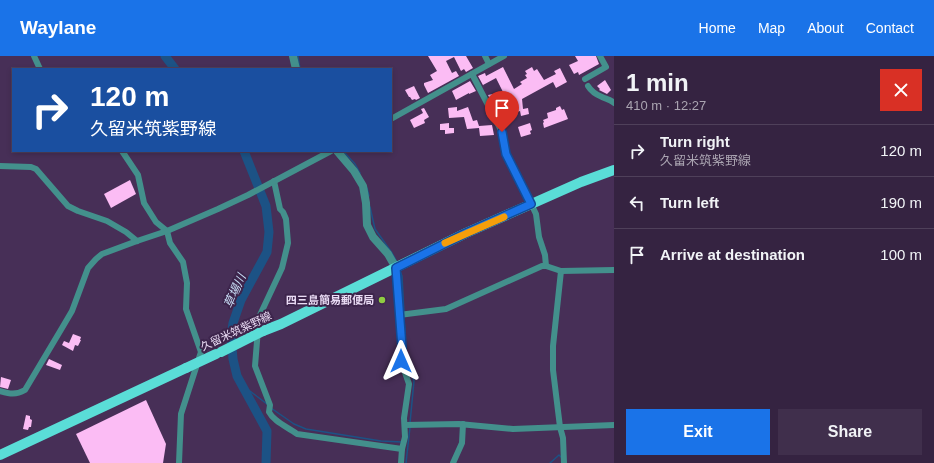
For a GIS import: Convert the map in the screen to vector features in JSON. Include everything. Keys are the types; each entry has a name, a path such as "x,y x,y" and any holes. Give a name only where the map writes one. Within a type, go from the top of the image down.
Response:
{"main road":[{"name":"久留米筑紫野線","path":"0,455 263,331 281,324 466,233 581,182 614,170"}],"street":[{"path":"34,56 40,68"},
{"path":"293,56 296,68"},
{"path":"485,56 489,64"},
{"path":"392,118 504,56"},
{"path":"585,79 606,67 600,56"},
{"path":"472,74 502,132 506,154 536,214 539,237 546,255 546,266"},
{"path":"588,86 590,90 602,98 611,100 614,103"},
{"path":"123,152 138,175 144,202 156,222 167,232 170,243 183,262 184,274 187,283 186,309 201,352 181,414 179,463"},
{"path":"0,391 10,394 18,394 25,390 68,317 88,268 102,254 167,232 250,194 329,152"},
{"path":"338,152 354,171 363,186 366,203 367,225 373,237 388,254 396,268 402,347 401,361 409,384 404,418 405,437 401,463"},
{"path":"0,166 31,167 36,169 68,206 107,221 126,232 137,241"},
{"path":"272,182 280,209 284,212 286,219 288,242 286,257 280,275 260,315 258,329 255,366 270,405 269,412 277,421 287,426 297,434 402,449"},
{"path":"399,315 446,309 542,266 561,271 614,270"},
{"path":"561,271 553,346 553,370 560,427 563,438 564,463"},
{"path":"405,425 463,424 513,429 614,424"},
{"path":"453,463 462,443 463,424"}],"building":[{"path":"428,56 466,56 473,68 466,72 464,69 461,71 454,57 446,61 452,73 456,71 459,76 428,93 424,83 433,80 430,75 437,71"},
{"path":"575,56 596,56 599,64 579,75 578,72 574,74 569,65 578,61"},
{"path":"503,67 514,89 522,84 520,82 527,78 525,71 532,67 534,71 537,69 544,80 556,74 554,71 560,68 567,82 556,88 553,82 522,99 523,109 528,108 529,114 521,116 520,111 517,112 513,96 503,99 511,122 504,124 498,102 492,103 488,95 503,92 496,78 483,85 484,87 478,76 485,73 486,76"},
{"path":"605,80 611,90 607,94 599,90 600,89 597,86"},
{"path":"470,81 476,91 456,100 452,91"},
{"path":"414,86 420,98 412,100 405,90"},
{"path":"560,106 562,110 564,109 568,119 544,128 543,120 548,118 547,113 556,110 556,108"},
{"path":"457,107 457,111 468,107 473,121 477,120 479,126 492,125 494,135 480,136 479,128 467,129 464,117 449,118 448,108"},
{"path":"424,108 429,117 424,120 425,123 414,128 410,120 423,113 421,109"},
{"path":"449,123 449,128 454,128 454,133 445,134 445,130 440,130 440,124"},
{"path":"530,123 532,130 530,131 531,134 521,137 518,127"},
{"path":"130,180 136,194 111,208 104,194"},
{"path":"73,334 81,337 81,340 78,346 75,345 73,351 62,345 64,341 69,343"},
{"path":"49,359 62,365 60,370 46,365"},
{"path":"1,377 11,380 8,389 0,387"},
{"path":"146,400 166,444 163,463 90,463 76,434"},
{"path":"26,415 30,416 30,419 32,420 31,427 29,427 28,430 23,429"}],"waterway":[{"name":"草場川","path":"165,56 174,68"},
{"path":"298,56 300,68"},
{"name":"草場川","path":"244,152 266,206 269,232 267,252 241,300 233,323 231,336 233,359 237,376 267,431 266,463"},
{"path":"344,152 355,164 360,173"},
{"path":"367,188 369,196"},
{"path":"370,207 375,229 397,262"},
{"path":"400,271 402,276 404,313"},
{"path":"404,317 405,337"},
{"path":"406,347 406,358 414,381 410,423"},
{"path":"242,385 267,404"},
{"path":"271,408 294,424 306,429 381,441 402,442"},
{"path":"406,463 410,427"},
{"path":"550,463 559,455 561,457"}],"slow traffic":[{"path":"445,243 504,217"}],"place":[{"name":"四三島簡易郵便局","path":"382,300"}],"route":[{"path":"401,361 402,347 396,268 466,233 531,204 506,154 502,132"}]}
